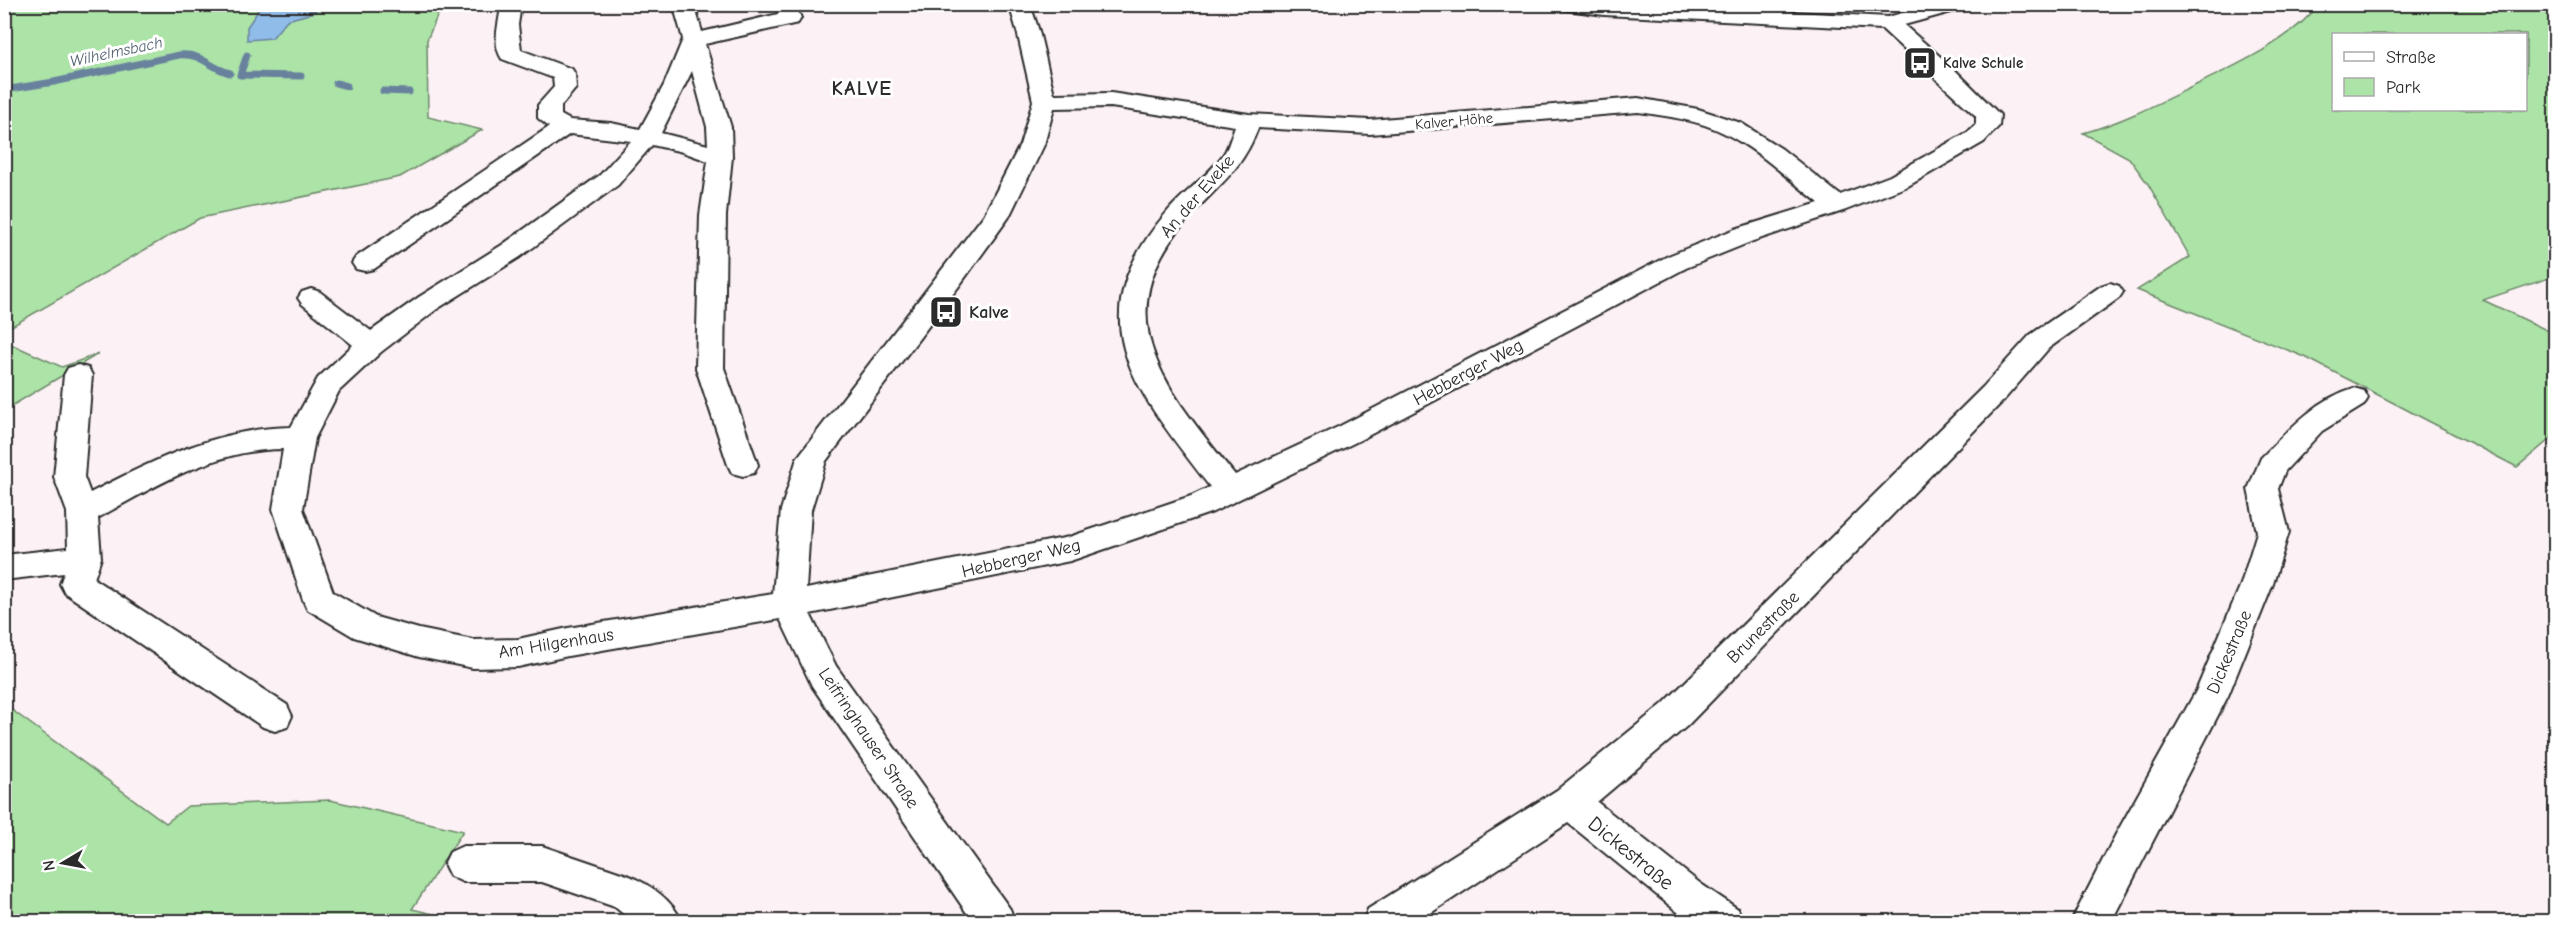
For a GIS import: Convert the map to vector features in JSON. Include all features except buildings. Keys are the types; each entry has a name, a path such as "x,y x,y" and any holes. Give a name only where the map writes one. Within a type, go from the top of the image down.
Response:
{"street":[{"path":"511,4 507,25 510,54 564,74 566,88 549,105 548,113 559,125 611,130 647,137 690,146 720,157"},
{"path":"683,4 719,127 720,157 713,215 710,287 710,368 743,465"},
{"path":"693,40 790,18 784,4"},
{"path":"789,604 796,510 812,458 996,217 1032,145 1044,101 1028,31 1019,4"},
{"path":"1559,4 1604,9 1888,24 1959,4"},
{"name":"Hebberger Weg","path":"789,604 928,579 1070,549 1202,504 1360,428 1677,261 1899,181 1976,137 1987,126 1988,115 1944,72 1888,24"},
{"name":"Am Hilgenhaus","path":"693,40 675,86 647,137 609,180 582,202 511,251 428,303 371,345 328,385 300,438 288,509 319,600 366,627 419,643 473,654 518,653 568,642 789,604"},
{"name":"Kalver Höhe","path":"1044,101 1111,100 1249,121 1332,126 1396,126 1638,105 1670,108 1711,120 1751,139 1837,205"},
{"name":"An der Eveke","path":"1230,491 1154,389 1138,359 1131,326 1137,276 1150,251 1176,217 1234,156 1249,121"},
{"path":"365,263 471,194 566,127"},
{"name":"Brunestraße","path":"1382,921 1569,802 1675,715 1993,394 2033,347 2110,292"},
{"path":"310,298 371,345"},
{"path":"78,375 69,477 81,512 86,558 76,584 275,716"},
{"name":"Dickestraße","path":"2090,921 2128,846 2211,696 2257,585 2273,532 2263,489 2272,466 2312,424 2354,398"},
{"path":"81,512 150,476 213,450 273,437 300,438"},
{"path":"4,568 86,558"},
{"name":"Leifringhauser Straße","path":"789,604 824,676 996,921"},
{"name":"Dickestraße","path":"1569,802 1687,897 1724,921"},
{"path":"463,864 542,864 627,893 663,921"}],"green space":[{"path":"2319,4 2555,5 2555,276 2483,300 2555,334 2555,435 2517,467 2305,357 2137,290 2190,257 2148,184 2129,158 2083,133 2142,111 2230,68 2264,50 2295,28"},
{"path":"5,5 442,5 427,40 428,117 482,130 400,177 200,218 5,330"},
{"path":"4,341 62,367 98,354 5,410"},
{"path":"5,705 166,823 188,806 330,800 463,831 412,909 463,921 5,921"}],"water":[{"path":"262,5 315,5 309,14 287,20 272,38 247,40 247,27"}],"waterway":[{"path":"312,10 320,4"},
{"name":"Wilhelmsbach","path":"4,90 54,82 179,55 200,58 230,73"},
{"name":"Wilhelmsbach","path":"247,55 240,75 301,76"},
{"name":"Wilhelmsbach","path":"336,83 347,86"},
{"name":"Wilhelmsbach","path":"383,91 409,92"}],"place":[{"name":"Kalve Schule","path":"1920,63"},
{"name":"Kalve","path":"946,312"}],"district":[{"name":"KALVE","path":"862,88"}]}
